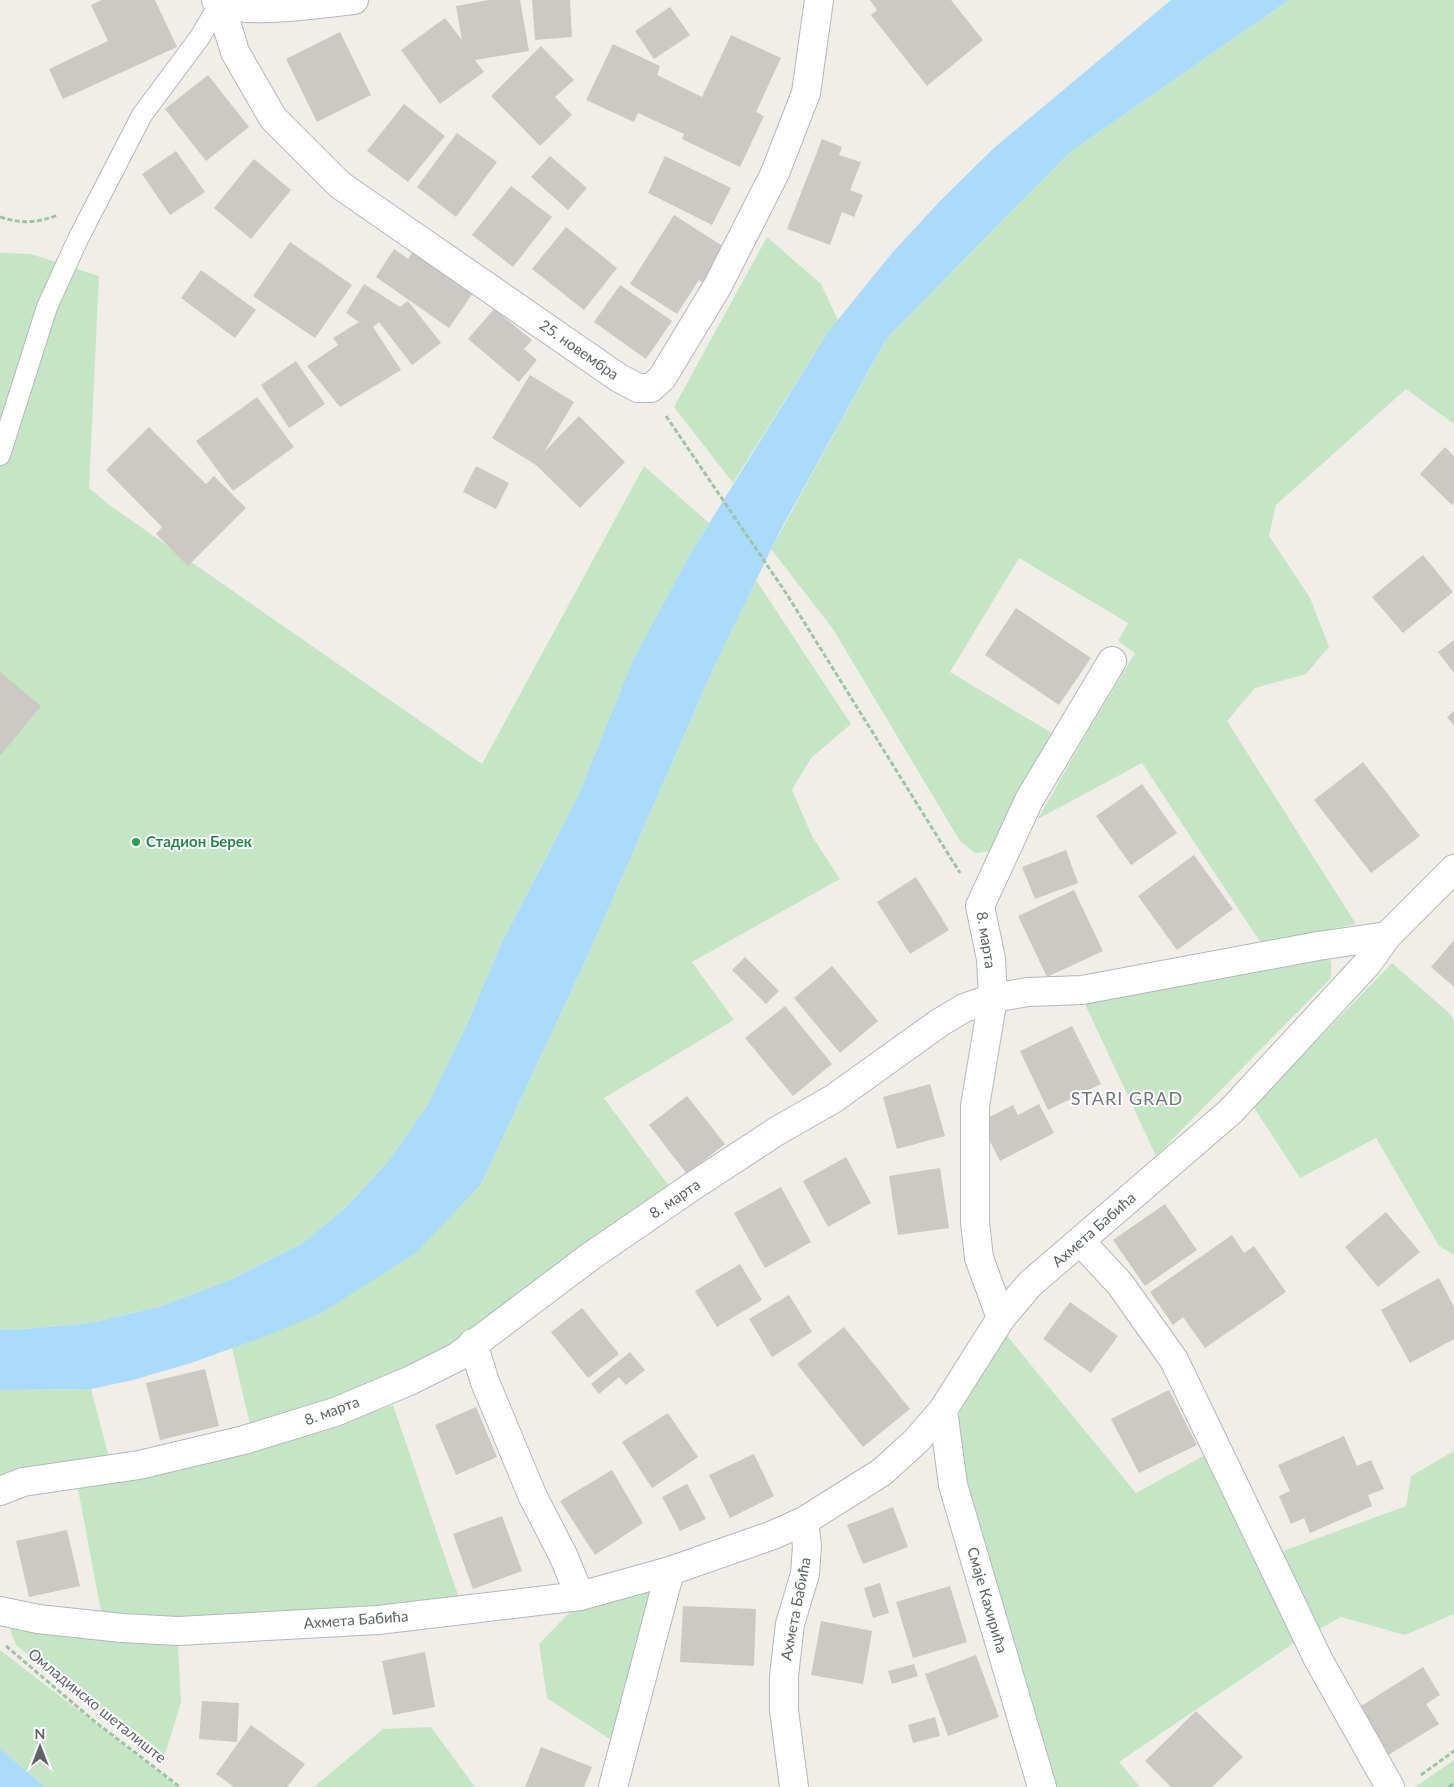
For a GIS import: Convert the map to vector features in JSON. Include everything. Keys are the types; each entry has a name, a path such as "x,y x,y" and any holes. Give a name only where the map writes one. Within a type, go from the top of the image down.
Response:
{"street":[{"path":"218,2 247,8 354,0"},
{"name":"25. новембра","path":"218,2 235,52 273,118 340,184 619,378 638,388 651,388 662,378 717,287 775,173 806,93 819,0"},
{"name":"8. марта","path":"0,1492 23,1482 139,1465 244,1440 326,1415 409,1381 457,1357 591,1256 777,1131 833,1099 939,1023 964,1008 993,998 991,959 980,906 1029,800 1112,662"},
{"name":"Ахмета Бабића","path":"0,1610 38,1619 122,1628 178,1631 378,1620 580,1596 670,1571 773,1535 804,1520 882,1472 916,1441 943,1410 1001,1318 1030,1284 1231,1111 1368,964 1387,936 1454,869"},
{"path":"1001,1318 980,1258 975,1222 975,1106 993,998 1028,992 1082,990 1318,946 1387,936"},
{"path":"1081,1242 1120,1284 1174,1360 1318,1659 1390,1787"},
{"path":"473,1344 485,1382 533,1497 563,1555 580,1596"},
{"name":"Смaје Кахирића","path":"943,1410 953,1485 1042,1787"},
{"name":"Ахмета Бабића","path":"794,1787 784,1710 784,1676 790,1624 805,1574 807,1546 804,1520"},
{"path":"613,1787 670,1571"}],"lane":[{"path":"0,455 47,307 78,239 142,115 200,37 218,2"}],"path":[{"path":"0,217 10,220"},
{"path":"684,441 786,593 980,906"},
{"name":"Омладинскo шеталиште","path":"3,1644 94,1721 180,1787"},
{"path":"1418,1777 1454,1752"},
{"path":"1448,1787 1454,1783"}],"green space":[{"path":"1289,0 1454,0 1454,424 1406,389 1276,505 1269,536 1310,598 1329,647 1306,674 1255,688 1227,721 1356,924 1261,943 1142,763 1038,819 1135,653 1118,641 1128,623 1019,558 950,672 1060,738 993,851 975,853 960,841 833,629 771,549 886,339 1070,152"},
{"path":"767,237 821,284 838,320 828,332 733,483 674,407"},
{"path":"0,253 31,254 99,276 89,488 112,507 482,764 644,466 709,523 690,554 633,660 579,794 501,944 467,1024 427,1106 387,1163 345,1208 303,1243 230,1280 161,1306 91,1323 12,1330 0,1329"},
{"path":"756,580 851,724 811,758 792,790 812,836 840,879 692,962 734,1020 604,1098 672,1190 607,1227 569,1258 445,1349 310,1408 251,1429 232,1348 284,1328 481,1184 588,955 713,669"},
{"path":"1320,957 1331,961 1331,978 1156,1156 1084,1002"},
{"path":"1392,963 1449,1013 1454,1020 1454,1255 1439,1246 1376,1138 1300,1178 1253,1106"},
{"path":"1004,1332 1136,1493 1229,1442 1283,1551 1406,1506 1411,1476 1454,1451 1454,1614 1405,1635 1341,1617 1294,1643 1119,1762 1140,1787 1057,1787 975,1523 954,1436 960,1411"},
{"path":"91,1389 110,1461 21,1467 0,1476 0,1390"},
{"path":"393,1405 459,1598 397,1608 167,1621 102,1617 78,1489 255,1451"},
{"path":"649,1590 654,1599 616,1743 547,1698 539,1644 573,1609"},
{"path":"19,1624 178,1645 181,1703 163,1760 16,1645 10,1630"},
{"path":"0,1650 178,1787 45,1787 0,1749"},
{"path":"431,1727 475,1787 314,1787 383,1729"},
{"path":"1454,1760 1454,1787 1415,1787"}],"water":[{"path":"1171,0 1289,0 1070,152 886,339 781,529 713,669 588,955 481,1184 416,1253 321,1313 266,1336 191,1363 133,1380 91,1389 0,1390 0,1329 12,1330 91,1323 161,1306 230,1280 303,1243 345,1208 387,1163 427,1106 467,1024 501,944 579,794 633,660 690,554 828,332 892,253 941,200 995,147"},
{"path":"0,1749 6,1754 45,1787 0,1787"}],"building":[{"path":"102,0 155,0 177,47 63,99 49,69 108,41 91,5"},
{"path":"489,0 520,0 529,51 475,60 484,72 440,104 401,50 445,18 462,40 456,6"},
{"path":"532,0 570,0 572,37 535,40"},
{"path":"870,0 951,0 983,40 927,86 871,15 877,10"},
{"path":"670,7 690,35 654,59 635,31"},
{"path":"340,32 371,95 317,122 286,59"},
{"path":"731,35 781,58 756,112 764,116 740,167 682,139 684,134 638,113 634,122 586,100 613,44 660,66 657,75 702,97"},
{"path":"541,46 574,80 555,97 572,115 540,146 491,96"},
{"path":"208,75 249,127 206,161 165,109"},
{"path":"404,104 445,136 408,182 367,151"},
{"path":"457,133 497,162 456,217 417,187"},
{"path":"822,139 842,147 839,155 861,162 850,190 863,195 854,217 842,212 830,245 787,229"},
{"path":"176,151 205,192 170,215 142,174"},
{"path":"550,156 587,188 568,210 531,177"},
{"path":"665,156 731,188 712,225 648,193"},
{"path":"254,159 291,190 251,239 214,208"},
{"path":"511,186 552,217 513,267 472,235"},
{"path":"674,215 729,250 706,285 699,280 677,314 630,284"},
{"path":"566,227 617,268 584,310 532,269"},
{"path":"290,242 352,285 315,338 253,296"},
{"path":"417,245 477,287 449,328 376,277 394,249 408,259"},
{"path":"201,270 256,310 235,338 181,298"},
{"path":"364,284 400,307 408,301 441,343 412,365 379,322 373,327 401,370 340,407 307,366 338,345 333,338 359,322 346,313"},
{"path":"620,285 672,321 646,359 594,322"},
{"path":"494,309 532,340 524,349 537,360 519,382 468,339"},
{"path":"296,361 325,404 289,428 261,385"},
{"path":"530,375 574,402 544,452 579,416 625,462 580,508 536,465 492,438"},
{"path":"257,397 294,447 233,491 196,441"},
{"path":"149,427 206,484 214,476 246,508 188,566 156,534 162,527 106,470"},
{"path":"1445,447 1454,456 1454,503 1452,505 1420,474"},
{"path":"476,466 509,483 496,509 463,492"},
{"path":"1423,555 1453,592 1403,633 1372,597"},
{"path":"1016,608 1091,658 1059,705 985,655"},
{"path":"1454,640 1454,673 1438,652"},
{"path":"0,672 41,706 0,756"},
{"path":"1454,711 1454,726 1447,717"},
{"path":"1363,762 1420,836 1371,873 1314,800"},
{"path":"1142,784 1177,833 1131,865 1096,816"},
{"path":"1066,850 1078,883 1035,899 1022,867"},
{"path":"1194,855 1233,909 1177,950 1138,896"},
{"path":"916,877 949,930 910,954 877,902"},
{"path":"1074,890 1103,951 1047,977 1018,916"},
{"path":"1454,940 1454,987 1431,967"},
{"path":"745,957 779,991 766,1004 732,970"},
{"path":"832,966 878,1021 840,1053 794,998"},
{"path":"785,1006 832,1064 793,1096 745,1038"},
{"path":"1072,1026 1101,1084 1048,1110 1020,1051"},
{"path":"930,1084 945,1136 897,1149 883,1097"},
{"path":"687,1096 725,1144 687,1174 649,1125"},
{"path":"1039,1104 1054,1133 1000,1161 980,1122 1013,1105 1018,1115"},
{"path":"846,1157 871,1203 828,1227 803,1181"},
{"path":"940,1168 949,1228 898,1235 889,1176"},
{"path":"781,1187 811,1242 765,1268 734,1213"},
{"path":"1165,1204 1197,1250 1145,1286 1113,1240"},
{"path":"1386,1212 1420,1252 1378,1287 1345,1247"},
{"path":"1232,1235 1244,1253 1254,1246 1286,1292 1205,1348 1183,1317 1173,1325 1150,1292"},
{"path":"740,1264 762,1300 717,1327 695,1291"},
{"path":"1439,1278 1454,1307 1454,1339 1410,1363 1381,1310"},
{"path":"789,1295 812,1332 772,1357 749,1319"},
{"path":"1070,1302 1118,1336 1091,1373 1043,1339"},
{"path":"582,1308 619,1354 588,1378 551,1332"},
{"path":"844,1327 910,1409 863,1447 797,1364"},
{"path":"630,1352 645,1370 626,1385 619,1377 599,1394 591,1384"},
{"path":"205,1369 219,1426 160,1440 146,1383"},
{"path":"1169,1390 1197,1445 1139,1473 1111,1419"},
{"path":"476,1407 497,1457 456,1475 435,1425"},
{"path":"668,1413 698,1457 652,1488 622,1442"},
{"path":"1344,1436 1357,1466 1371,1460 1384,1489 1368,1495 1372,1506 1310,1533 1304,1518 1291,1524 1279,1496 1290,1491 1278,1465"},
{"path":"754,1454 774,1496 730,1518 709,1475"},
{"path":"612,1470 643,1523 595,1555 560,1501"},
{"path":"687,1484 706,1519 680,1531 662,1497"},
{"path":"893,1507 908,1547 863,1564 847,1525"},
{"path":"502,1516 522,1571 473,1589 453,1534"},
{"path":"67,1530 80,1586 29,1597 16,1541"},
{"path":"880,1583 889,1613 873,1618 864,1588"},
{"path":"950,1586 967,1642 913,1658 896,1602"},
{"path":"683,1606 756,1609 754,1666 680,1662"},
{"path":"821,1621 872,1631 863,1684 811,1675"},
{"path":"425,1652 435,1707 393,1715 382,1661"},
{"path":"976,1655 999,1717 948,1736 925,1674"},
{"path":"914,1664 918,1676 892,1684 888,1671"},
{"path":"1423,1667 1440,1695 1426,1704 1439,1724 1385,1757 1355,1710"},
{"path":"202,1701 239,1703 237,1742 199,1739"},
{"path":"1196,1711 1243,1757 1212,1787 1171,1787 1145,1761"},
{"path":"935,1717 940,1736 913,1743 908,1725"},
{"path":"251,1725 305,1764 287,1787 234,1787 216,1774"},
{"path":"541,1747 592,1767 584,1787 525,1787"}],"place":[{"name":"Стадион Берек","path":"136,842"}],"district":[{"name":"STARI GRAD","path":"1127,1099"}]}
